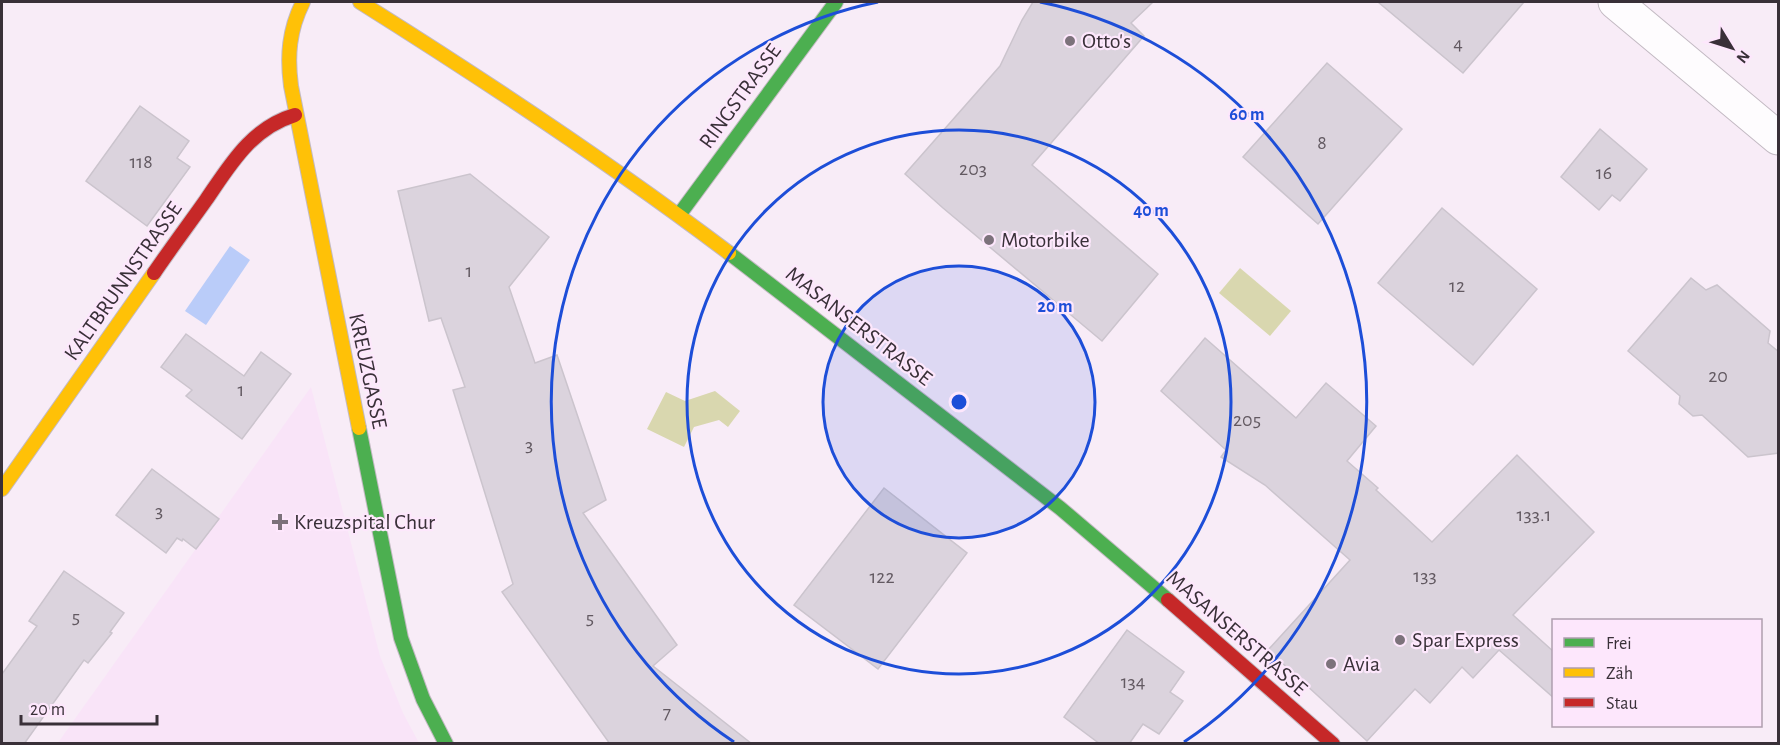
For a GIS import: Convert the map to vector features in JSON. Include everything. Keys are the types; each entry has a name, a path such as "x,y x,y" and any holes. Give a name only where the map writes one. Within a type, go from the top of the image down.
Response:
{"main road":[{"name":"KREUZGASSE","path":"303,2 296,13 288,48 288,73 295,115 401,638 423,699 446,744"},
{"name":"MASANSERSTRASSE","path":"360,2 436,50 679,215 1060,508 1233,655 1333,744"},
{"name":"RINGSTRASSE","path":"679,215 836,2"},
{"name":"KALTBRUNNSTRASSE","path":"2,489 240,151 262,129 278,120 295,115"}],"street":[{"path":"1615,2 1779,138"}],"shaded area":[{"path":"1240,268 1291,311 1270,336 1219,293"},
{"name":"Kreuzspital Chur","path":"311,387 380,656 403,713 419,743 57,744"},
{"path":"715,391 740,411 728,427 719,420 694,427 684,447 647,429 666,392 685,401"}],"water":[{"path":"230,246 250,260 206,325 185,311"}],"building":[{"path":"1033,2 1153,2 1131,23 1144,36 1032,165 1158,274 1102,341 905,174 1000,66"},
{"path":"1378,2 1524,2 1463,73"},
{"path":"1327,63 1402,129 1318,224 1243,157"},
{"path":"140,106 189,141 177,158 190,167 147,226 86,181"},
{"path":"1600,129 1647,169 1620,201 1612,195 1599,210 1561,177"},
{"path":"470,174 549,237 509,287 535,363 557,355 606,500 583,513 677,645 653,666 752,744 610,744 502,592 513,584 453,390 465,387 441,318 429,321 398,191"},
{"path":"1442,208 1537,289 1473,365 1378,283"},
{"path":"1691,278 1706,290 1717,285 1770,331 1768,343 1779,352 1779,453 1748,457 1702,415 1693,416 1679,404 1680,396 1628,351"},
{"path":"186,334 244,376 261,352 291,374 242,439 186,396 192,390 161,367"},
{"path":"1205,338 1296,418 1326,383 1376,426 1347,461 1378,488 1376,490 1432,542 1517,455 1594,532 1513,615 1552,650 1552,696 1499,650 1473,678 1462,667 1430,703 1415,689 1367,741 1268,650 1350,560 1265,485 1221,457 1226,450 1161,391"},
{"path":"152,469 219,519 196,549 183,539 182,541 177,538 166,553 116,515"},
{"path":"884,488 967,553 878,669 794,605"},
{"path":"64,571 124,613 110,632 112,633 88,663 84,660 24,744 2,744 2,674 37,626 29,621"},
{"path":"1127,630 1184,672 1170,692 1183,701 1159,734 1143,724 1129,744 1100,744 1064,717"}],"traffic: fast":[{"path":"679,215 836,2"},
{"path":"729,253 1060,508 1168,600"},
{"path":"359,428 401,638 423,699 446,744"}],"traffic: slow":[{"path":"303,2 290,43 291,86 359,428"},
{"path":"360,2 548,124 729,253"},
{"path":"2,489 154,273"}],"traffic: jam":[{"path":"154,273 243,149 266,129 295,115"},
{"path":"1168,600 1333,744"}],"place":[{"name":"Otto's","path":"1070,41"},
{"name":"Motorbike","path":"989,240"},
{"name":"Kreuzspital Chur","path":"280,522"},
{"name":"Spar Express","path":"1400,640"},
{"name":"Avia","path":"1331,664"}]}
